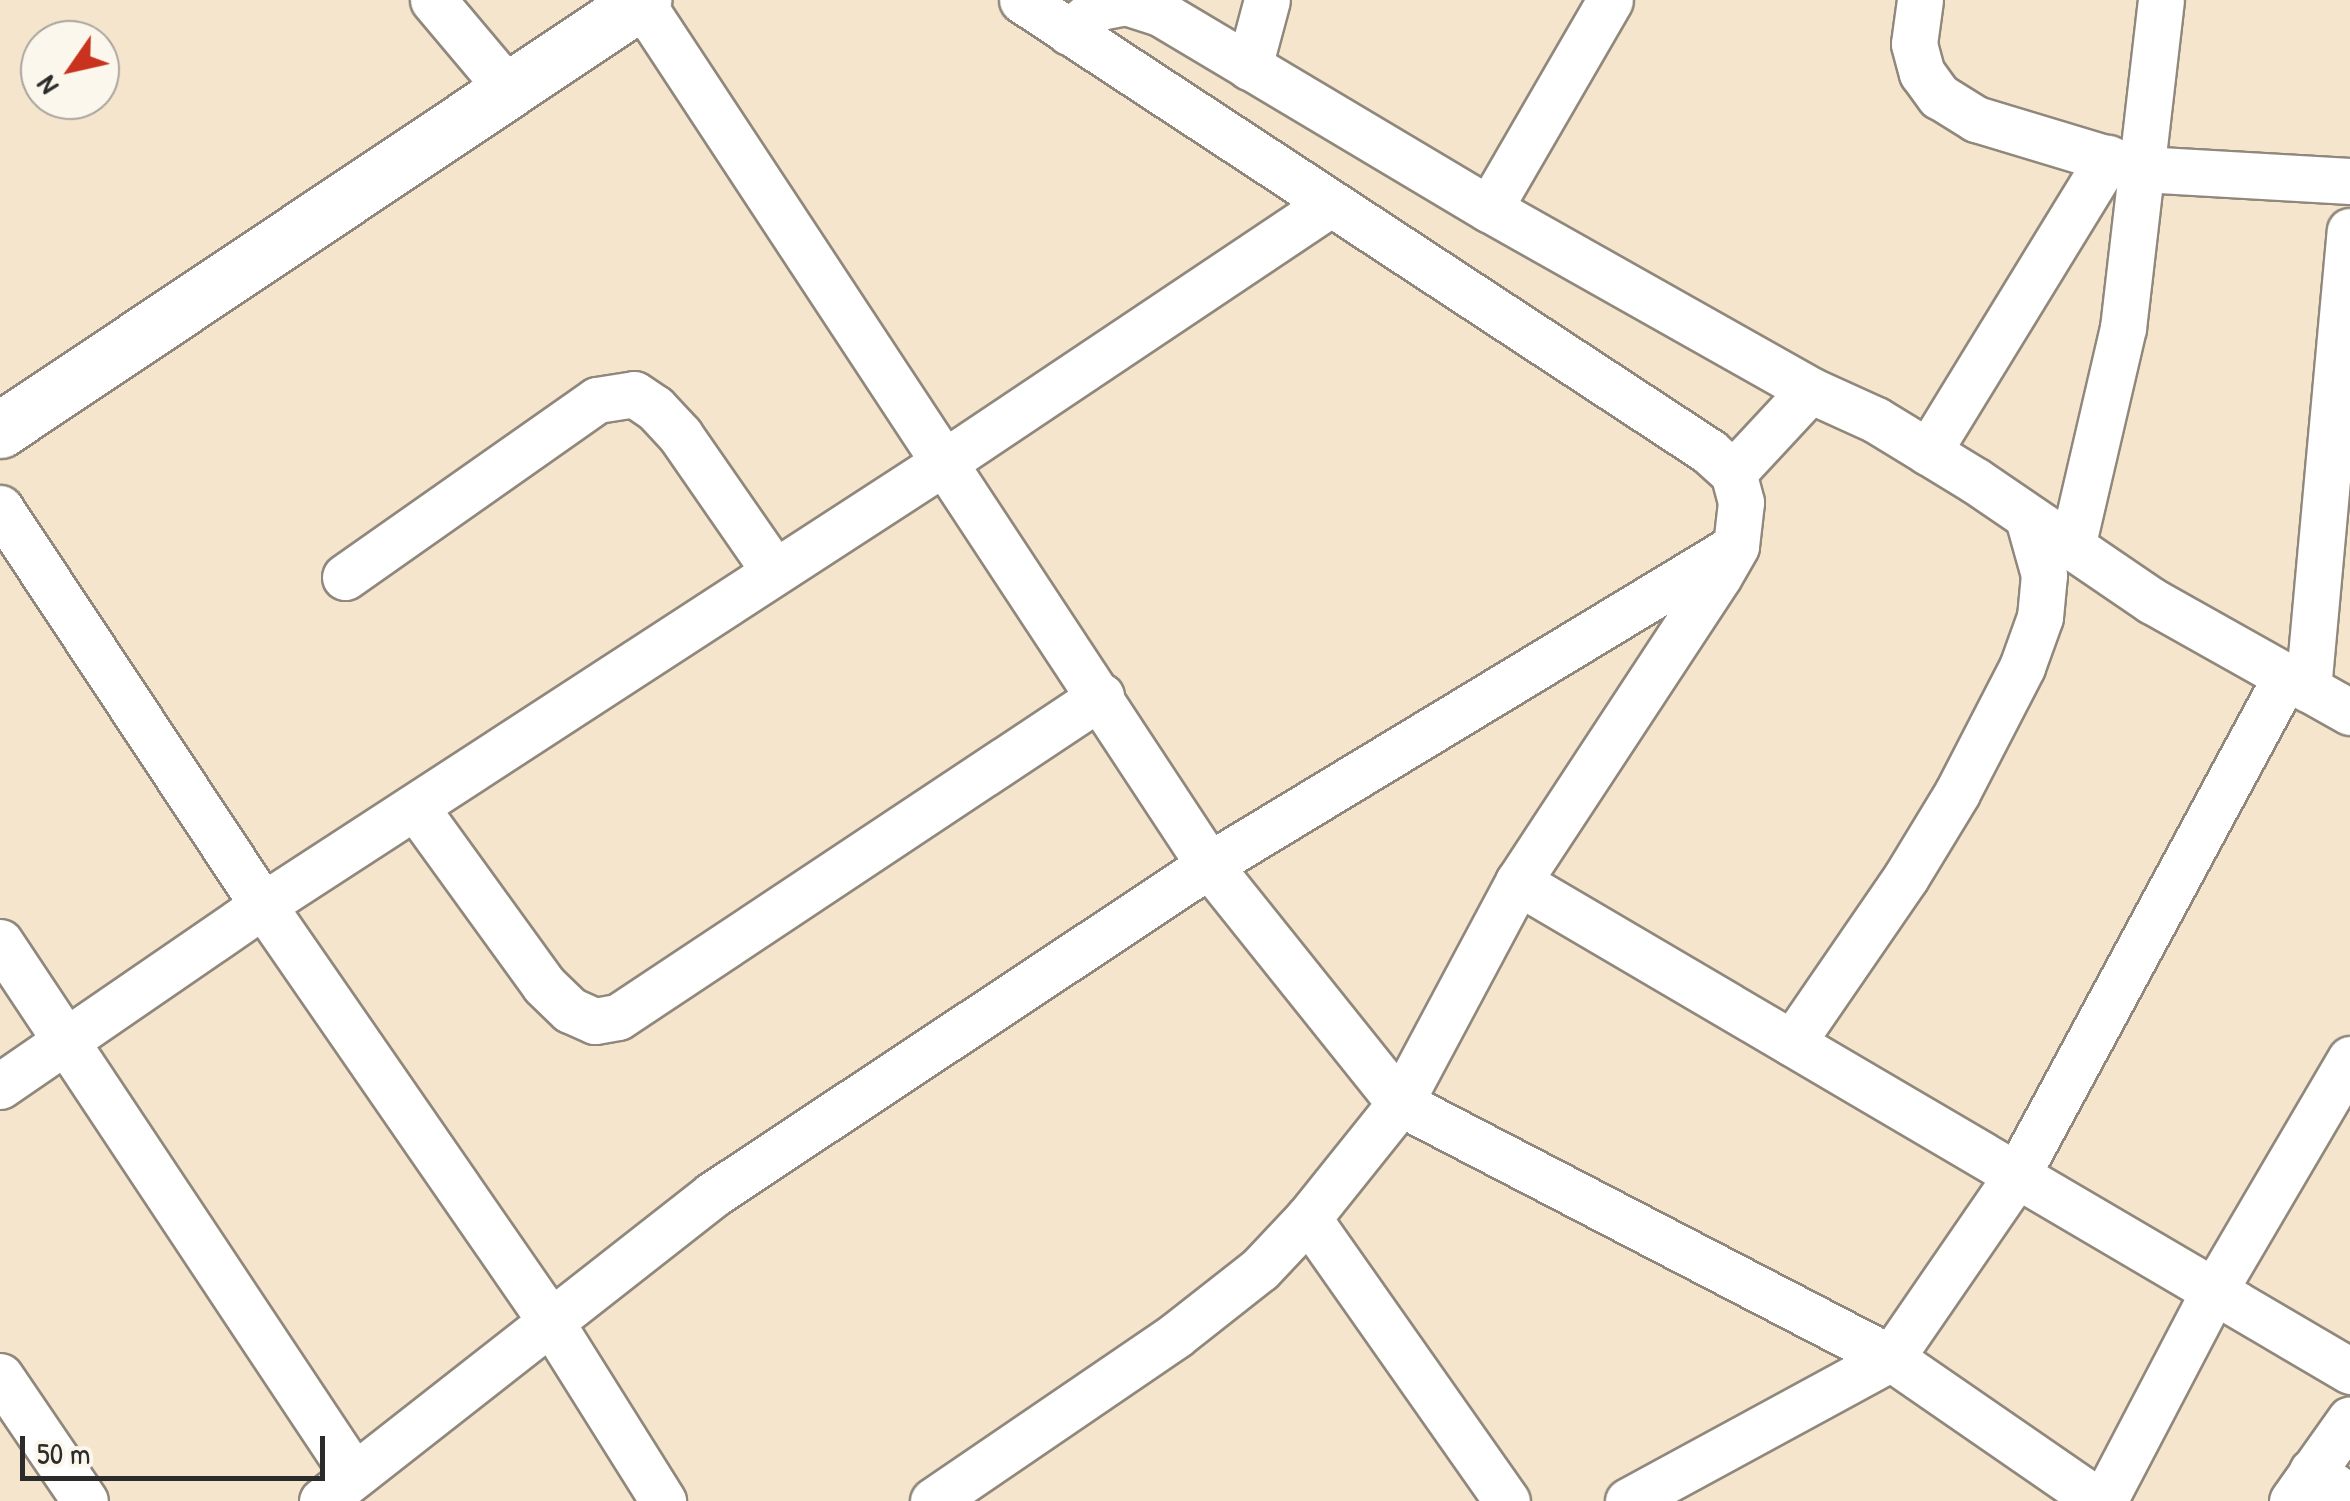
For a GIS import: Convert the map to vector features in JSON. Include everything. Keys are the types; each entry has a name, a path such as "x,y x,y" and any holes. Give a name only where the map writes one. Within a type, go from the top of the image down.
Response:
{"main road":[{"path":"0,430 642,1"}],"street":[{"path":"433,0 507,88"},
{"path":"933,1501 1176,1335 1260,1269 1308,1218 1400,1103 1518,882 1736,546 1741,502 1734,473 1710,452 1022,0"},
{"path":"1249,68 1267,0"},
{"path":"1489,209 1610,0"},
{"path":"1920,0 1914,44 1922,74 1939,96 1976,120 2125,164 2350,180"},
{"path":"2072,547 2123,328 2125,164 2161,0"},
{"path":"642,1 1209,865 1400,1103 1891,1358 2101,1501 2214,1291 2350,1058"},
{"path":"1069,32 1099,8 1126,2 1160,14 1489,209 1810,390 1876,420 2152,601 2350,712"},
{"path":"1928,452 2125,164"},
{"path":"0,1086 67,1044 263,905 946,461 1328,204"},
{"path":"1628,1501 1891,1358 2017,1175 2297,682 2350,232"},
{"path":"1734,473 1810,390"},
{"path":"345,577 597,400 634,394 655,408 680,436 774,571"},
{"path":"0,508 263,905 550,1319 662,1501"},
{"path":"1792,1043 1927,844 2022,667 2040,617 2044,575 2028,518"},
{"path":"0,942 67,1044 338,1488 712,1195 1209,865 1736,546"},
{"path":"416,808 544,985 570,1010 594,1021 618,1017 1101,696"},
{"path":"1518,882 2350,1371"},
{"path":"1308,1218 1507,1501"},
{"path":"0,1376 84,1501"},
{"path":"2350,1419 2302,1486 2350,1497"}]}
